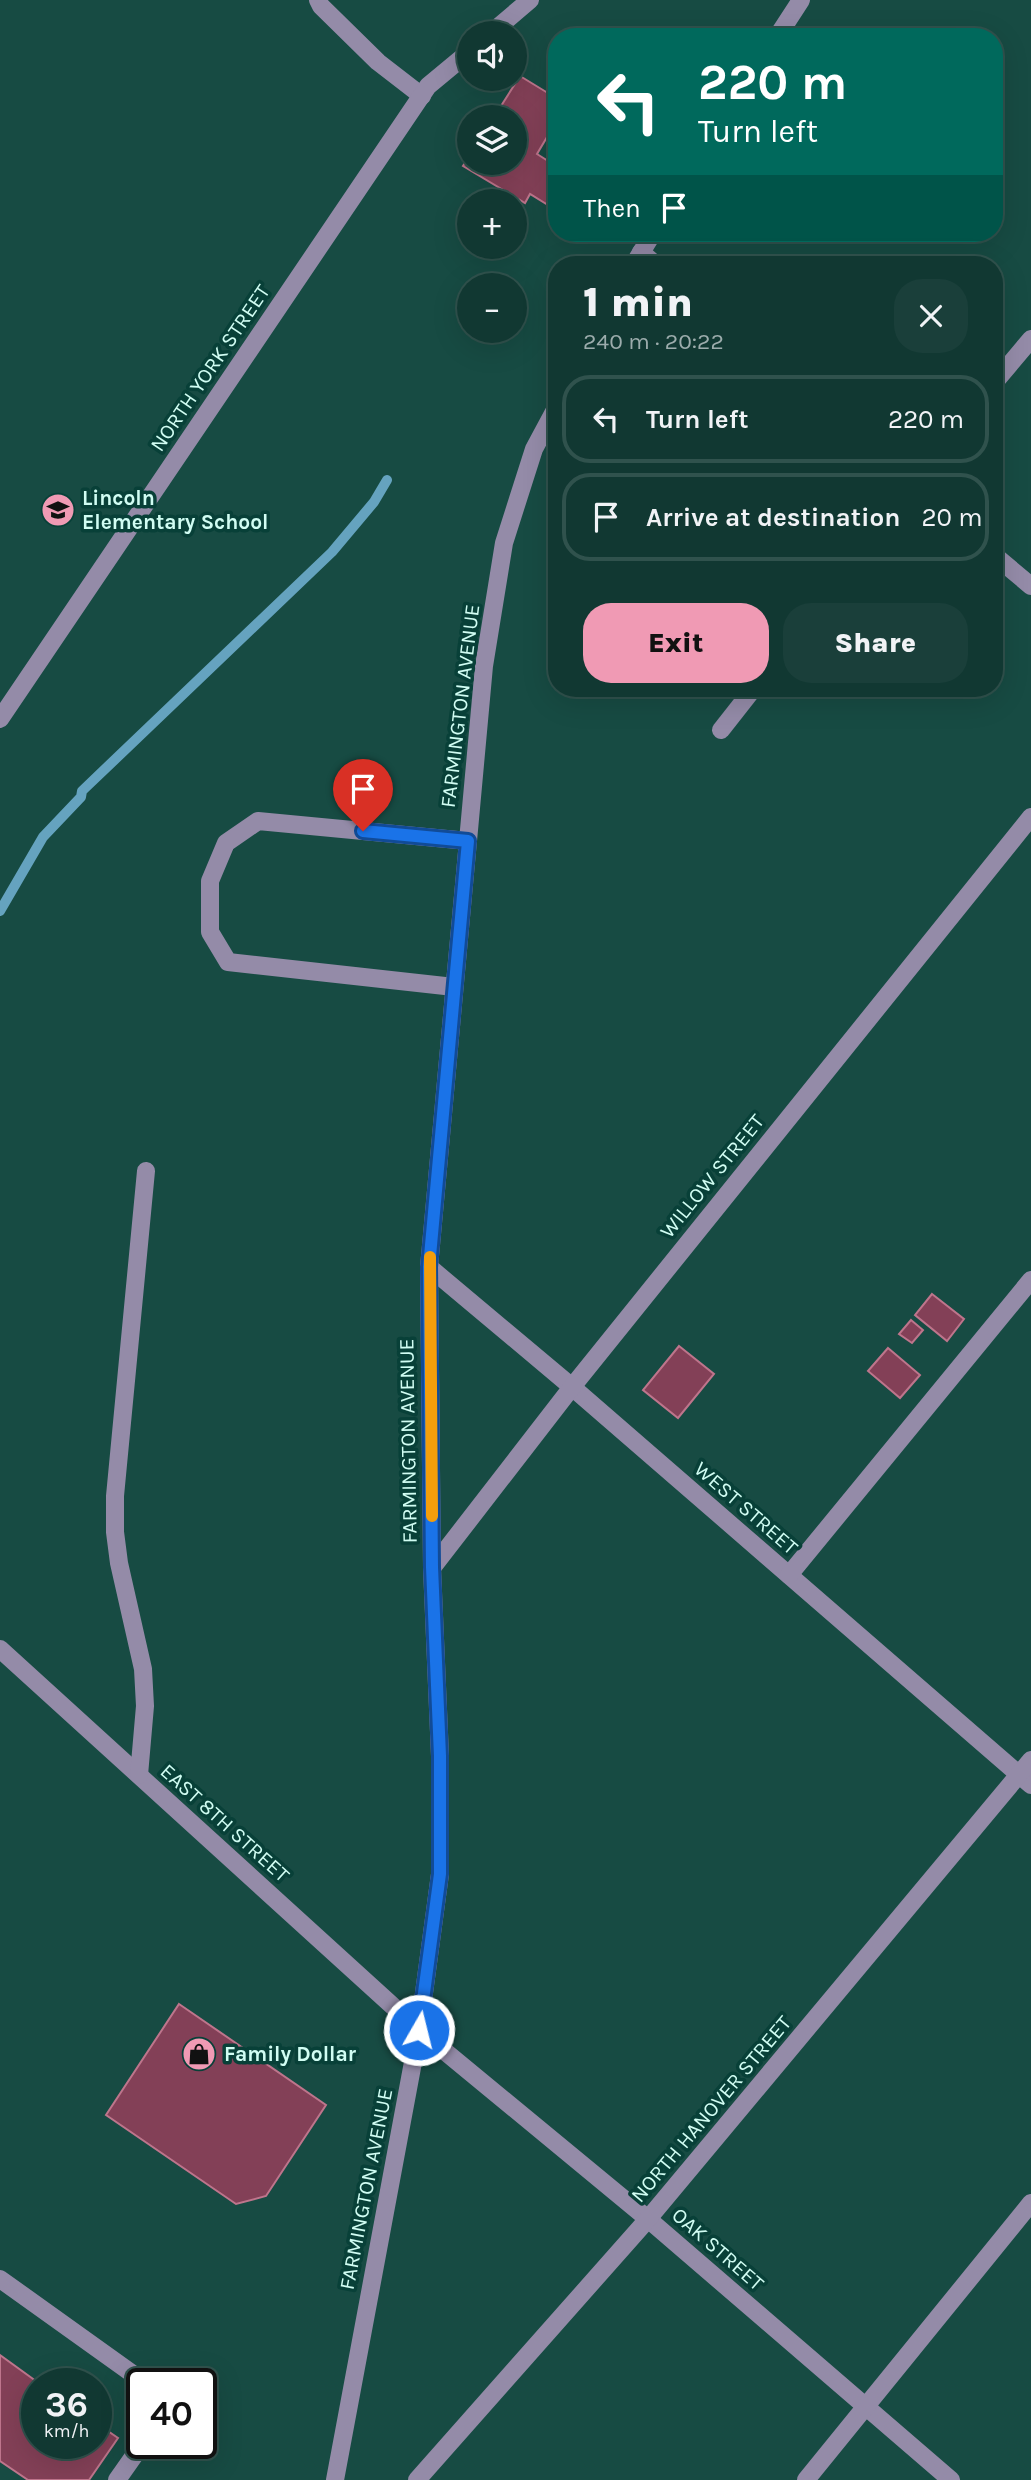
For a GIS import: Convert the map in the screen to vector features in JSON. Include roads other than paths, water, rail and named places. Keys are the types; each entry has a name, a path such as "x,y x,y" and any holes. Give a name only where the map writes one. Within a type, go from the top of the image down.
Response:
{"street":[{"path":"318,0 378,62 422,96"},
{"path":"505,21 530,0"},
{"path":"783,28 800,0"},
{"name":"NORTH YORK STREET","path":"0,719 428,86 457,62"},
{"path":"1003,372 1031,339"},
{"name":"FARMINGTON AVENUE","path":"335,2480 419,2030 440,1874 440,1756 432,1567 429,1267 484,666 504,543 534,449 548,423"},
{"path":"1003,563 1031,586"},
{"path":"721,730 747,697"},
{"name":"WILLOW STREET","path":"432,1567 572,1387 1031,817"},
{"path":"454,987 228,962 210,932 210,881 226,843 258,821 468,841"},
{"path":"139,1775 145,1706 143,1669 119,1563 115,1532 115,1496 146,1171"},
{"name":"WEST STREET","path":"429,1267 572,1387 1025,1780"},
{"path":"789,1575 1031,1280"},
{"name":"EAST 8TH STREET","path":"0,1649 419,2030"},
{"name":"NORTH HANOVER STREET","path":"417,2480 648,2219 1025,1780 1031,1760"},
{"name":"OAK STREET","path":"419,2030 648,2219 951,2480"},
{"path":"806,2480 1031,2203"},
{"path":"0,2280 126,2369"},
{"path":"117,2480 132,2459"}],"waterway":[{"path":"0,911 43,837 81,797 82,791 332,552 374,502 387,480"}],"place":[{"name":"Lincoln Elementary School","path":"58,510"},
{"name":"Family Dollar","path":"199,2054"}]}
